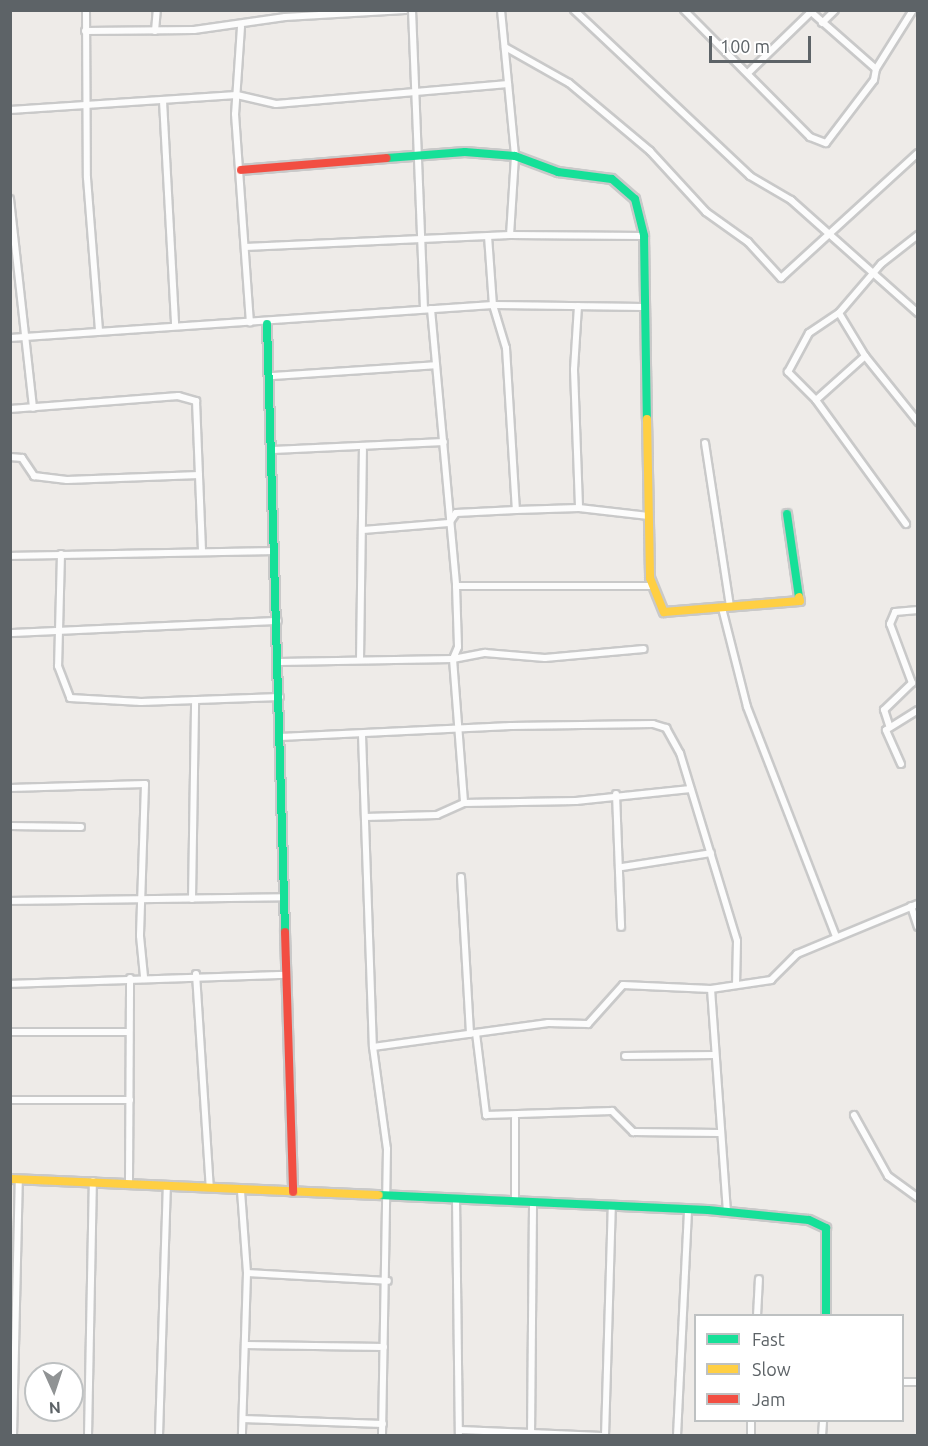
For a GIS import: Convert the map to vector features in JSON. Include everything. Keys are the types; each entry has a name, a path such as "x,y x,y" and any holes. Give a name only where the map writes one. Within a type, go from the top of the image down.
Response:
{"street":[{"path":"86,10 87,178 99,332"},
{"path":"155,31 157,10"},
{"path":"86,31 241,27 332,12 405,10"},
{"path":"412,10 412,89 422,241 444,442 456,586 458,647 453,659 464,803"},
{"path":"501,10 515,156 510,236"},
{"path":"574,10 750,176 791,200 872,275 918,313"},
{"path":"684,10 810,136 826,143 874,80 876,69 913,10"},
{"path":"822,23 835,10"},
{"path":"748,73 810,11 876,69"},
{"path":"241,27 237,95 250,322"},
{"path":"505,47 569,83 650,151 706,212 748,243 781,278 830,236 918,153"},
{"path":"10,110 237,95 276,104 412,89 508,84"},
{"path":"163,101 175,324"},
{"path":"241,170 416,156 515,156 558,172 612,179 634,200 644,236 643,307 653,586 669,615 800,601 787,513"},
{"path":"10,199 33,408"},
{"path":"906,524 816,400 788,372 809,333 839,313 872,275 918,235"},
{"path":"245,247 422,241 488,236 644,236"},
{"path":"488,236 494,304 506,348 516,510"},
{"path":"10,338 175,324 250,322 267,324 494,304 643,307"},
{"path":"578,306 574,370 579,508"},
{"path":"839,313 865,356 918,422"},
{"path":"267,324 272,376 273,551 278,621 284,975 293,1192"},
{"path":"816,400 865,356"},
{"path":"272,376 436,366"},
{"path":"10,409 190,397 196,400 202,552"},
{"path":"273,450 363,450 444,442"},
{"path":"705,443 726,608 747,707 836,937"},
{"path":"360,660 363,450"},
{"path":"10,458 22,458 34,476 67,480 199,475"},
{"path":"449,523 456,513 516,510 579,508 649,516"},
{"path":"363,530 449,523"},
{"path":"10,556 273,551"},
{"path":"61,554 59,629 62,683 77,701 280,697"},
{"path":"456,586 653,586"},
{"path":"901,764 887,737 889,725 884,710 912,682 912,674 890,624 895,612 918,610"},
{"path":"10,633 59,629 278,621"},
{"path":"279,662 453,659 644,649"},
{"path":"192,899 195,700"},
{"path":"889,725 918,710"},
{"path":"280,737 653,723 670,734 711,853 736,941 736,986"},
{"path":"362,735 373,1047 387,1195 388,1281 382,1436"},
{"path":"10,788 145,784 144,900 140,936 144,977"},
{"path":"365,817 437,815 464,803 576,801 690,789"},
{"path":"616,795 622,867 621,927"},
{"path":"10,826 81,827"},
{"path":"622,867 711,853"},
{"path":"461,877 481,1111 515,1118 612,1111 633,1132 719,1133"},
{"path":"10,901 282,897"},
{"path":"373,1047 548,1023 588,1024 623,985 711,989 771,980 797,954 914,905 918,927"},
{"path":"10,984 196,974 284,975"},
{"path":"196,974 210,1188"},
{"path":"129,1182 130,978"},
{"path":"711,989 719,1133 727,1212"},
{"path":"10,1032 129,1032"},
{"path":"625,1056 715,1055"},
{"path":"10,1100 130,1100"},
{"path":"854,1115 888,1176 918,1198"},
{"path":"515,1118 515,1201"},
{"path":"13,1436 15,1179 129,1182 167,1187 456,1198 533,1204 612,1205 727,1212 823,1223 826,1314"},
{"path":"88,1436 93,1181"},
{"path":"159,1436 167,1187"},
{"path":"241,1191 247,1273 242,1436"},
{"path":"456,1198 459,1433 603,1436 612,1205"},
{"path":"531,1434 533,1204"},
{"path":"677,1436 688,1211"},
{"path":"247,1273 388,1281"},
{"path":"757,1314 759,1279"},
{"path":"245,1345 384,1347"},
{"path":"243,1419 382,1424"}],"traffic: fast":[{"path":"387,158 465,152 515,156 558,172 612,179 635,199 644,236 647,419"},
{"path":"267,324 285,932"},
{"path":"787,514 799,597"},
{"path":"379,1195 708,1210 809,1220 826,1228 826,1314"}],"traffic: slow":[{"path":"647,419 650,578 664,612 800,601 799,597"},
{"path":"10,1179 379,1195"}],"traffic: jam":[{"path":"241,170 387,158"},
{"path":"285,932 293,1192"}]}
